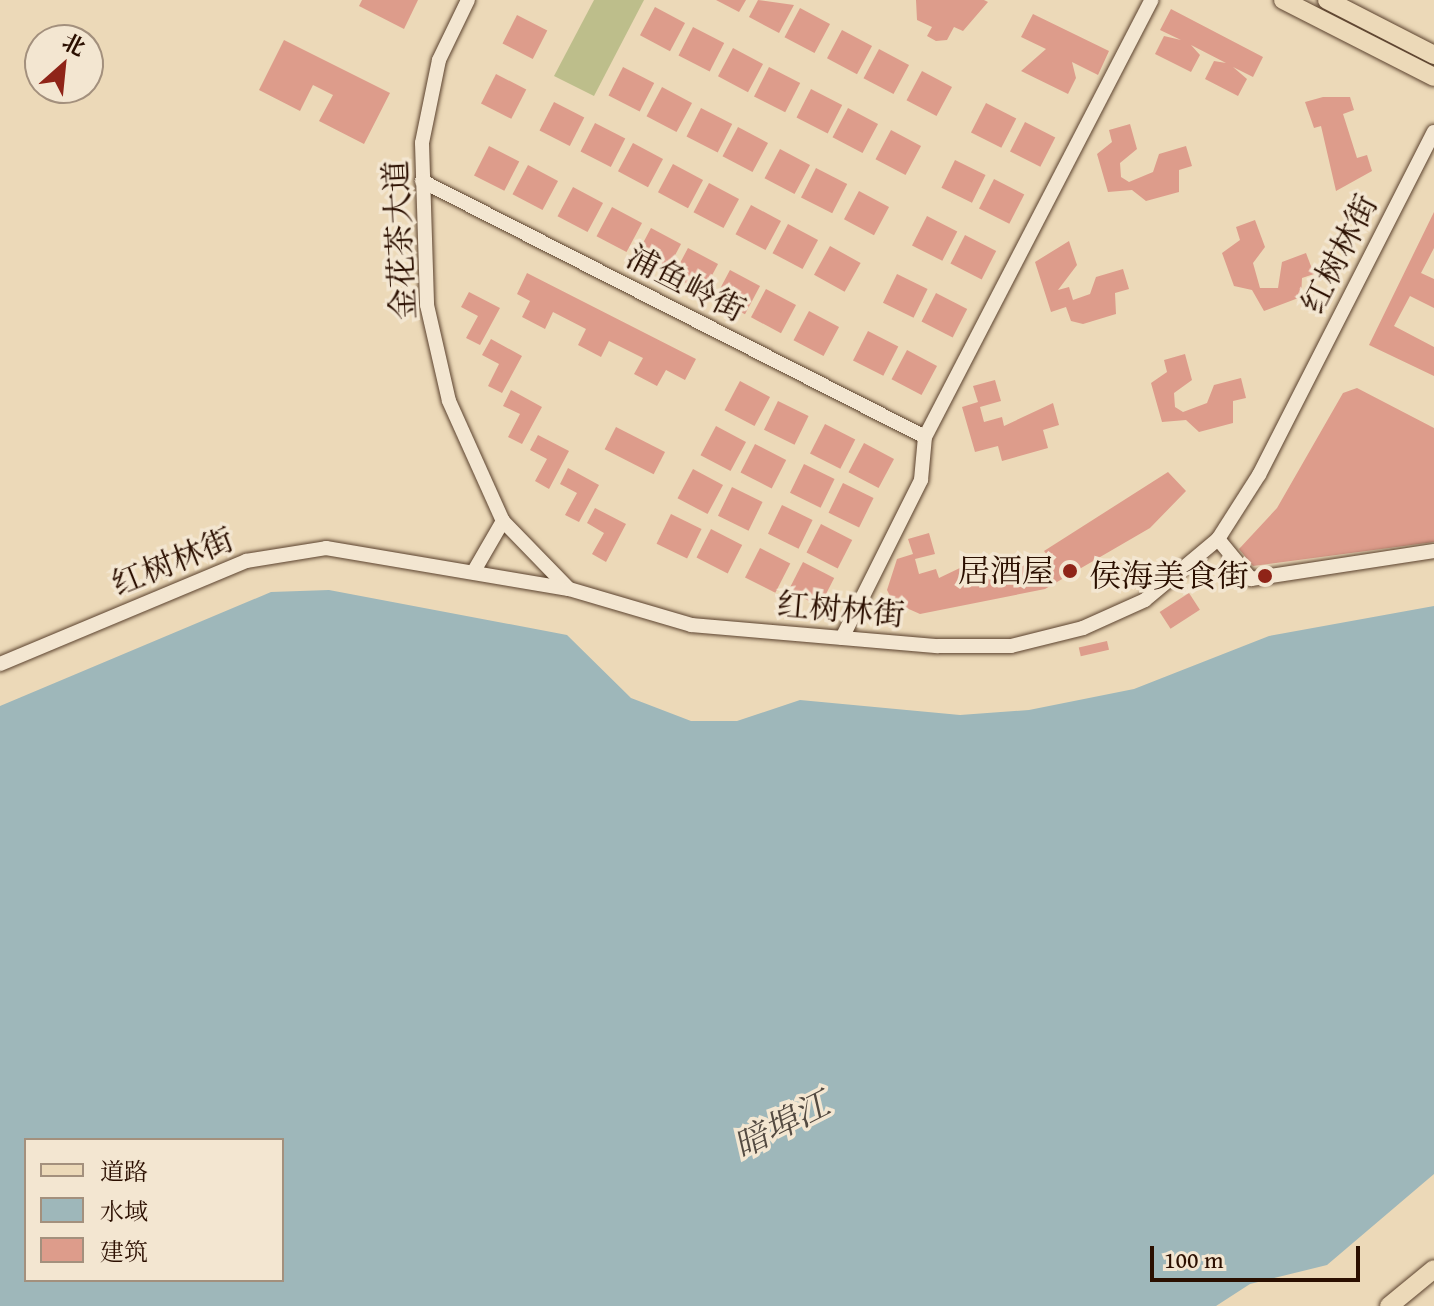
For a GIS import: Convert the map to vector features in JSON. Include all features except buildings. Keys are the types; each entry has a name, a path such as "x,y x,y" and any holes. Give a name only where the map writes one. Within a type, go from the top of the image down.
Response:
{"main road":[{"path":"1283,0 1434,77"},
{"path":"1327,0 1434,55"},
{"path":"1389,1306 1434,1269"}],"street":[{"name":"金花茶大道","path":"468,0 439,60 422,181 427,305 449,401 503,521 569,589"},
{"path":"842,638 921,480 925,437 1152,0"},
{"name":"红树林街","path":"0,664 283,550 367,552 474,571 569,589 691,625 842,638 1011,646 1083,628 1145,600 1218,539 1259,475 1434,132"},
{"name":"浦鱼岭街","path":"422,181 925,437"},
{"path":"474,571 503,521"},
{"path":"1218,539 1251,579 1434,551"}],"green space":[{"path":"594,0 644,0 594,96 554,76"}],"water":[{"name":"暗埠江","path":"329,590 567,635 631,698 691,721 737,721 800,700 960,715 1029,710 1134,689 1269,636 1434,606 1434,1174 1327,1265 1250,1284 1216,1306 0,1306 0,706 271,592"}],"place":[{"name":"居酒屋","path":"1070,571"},
{"name":"侯海美食街","path":"1265,576"}]}
